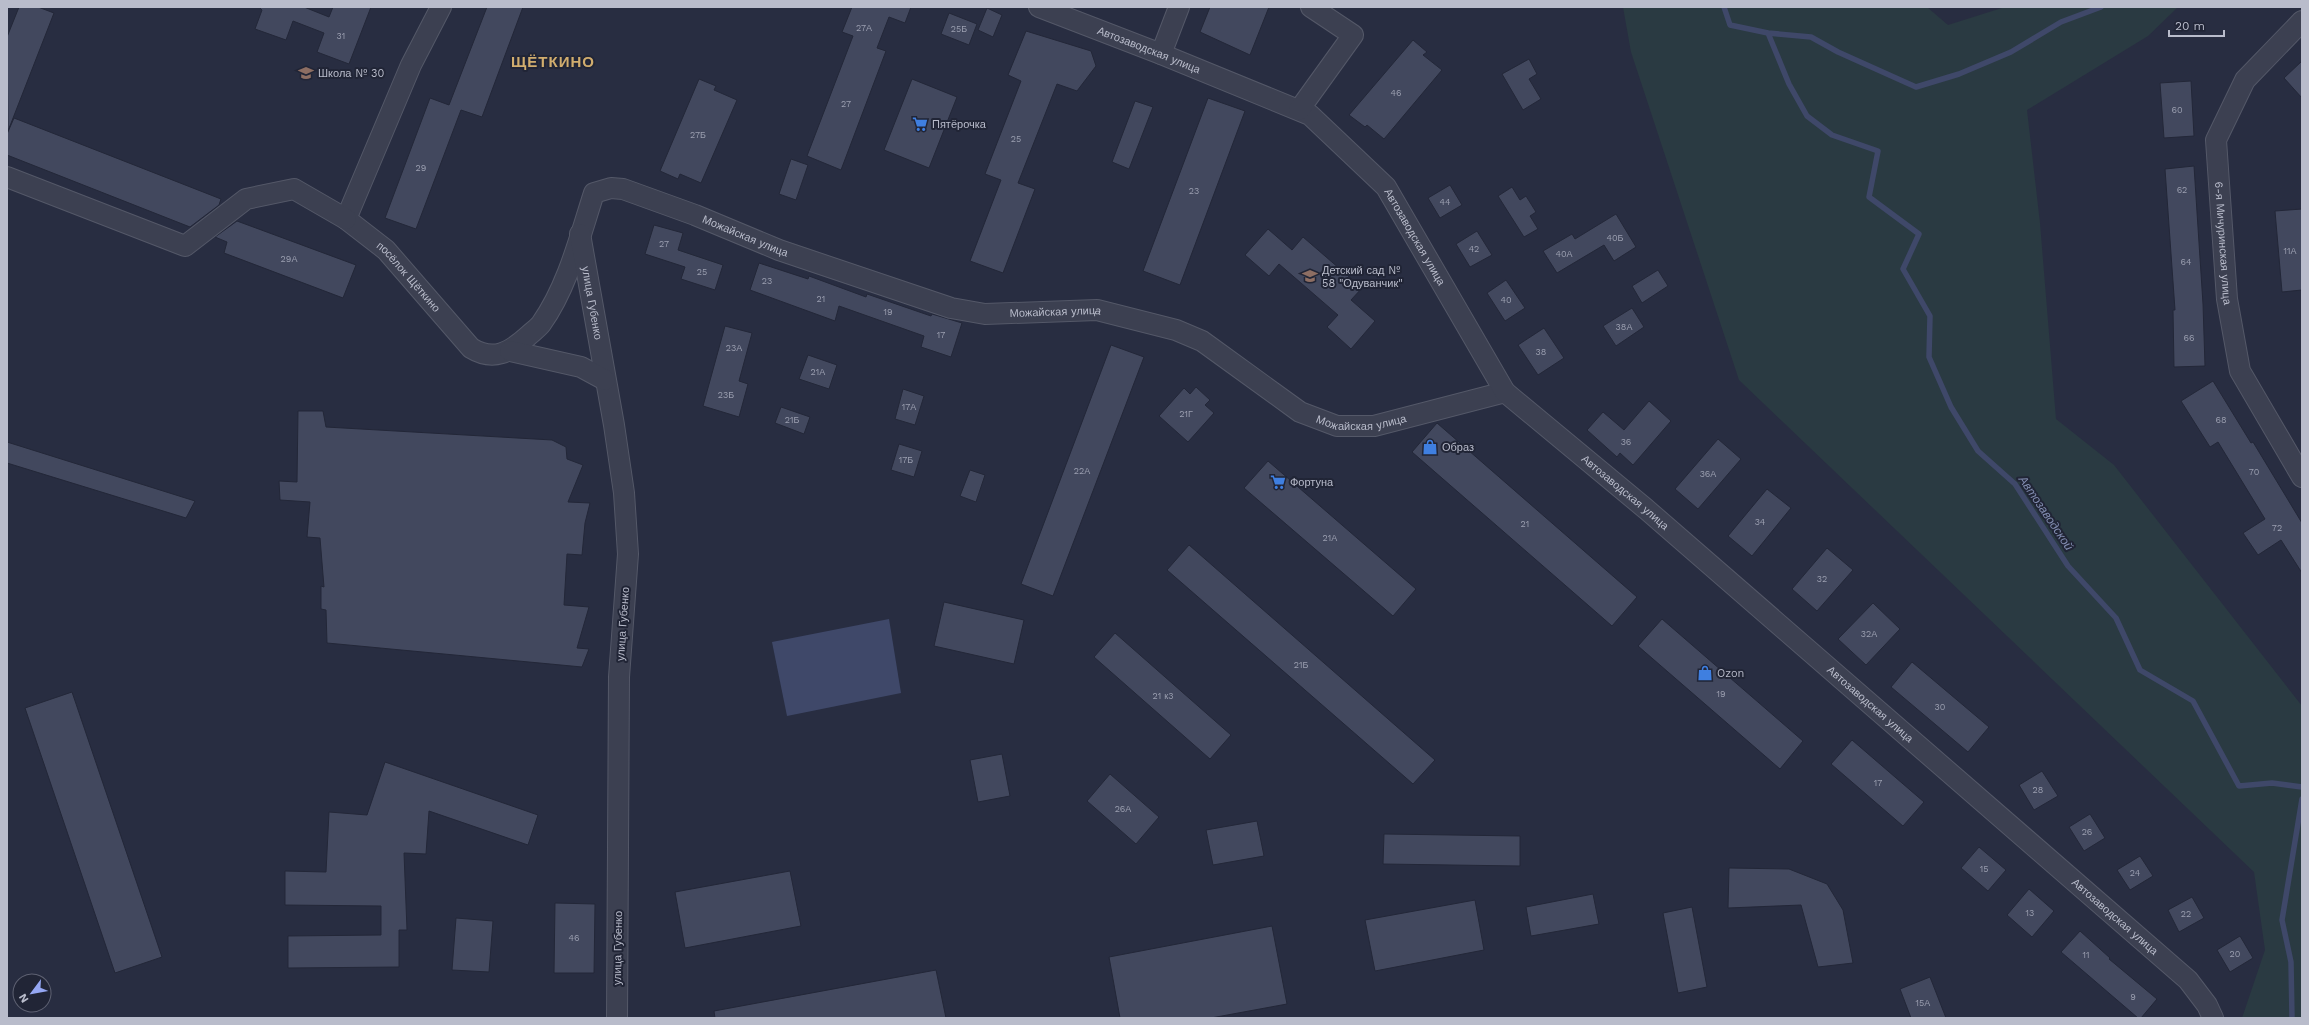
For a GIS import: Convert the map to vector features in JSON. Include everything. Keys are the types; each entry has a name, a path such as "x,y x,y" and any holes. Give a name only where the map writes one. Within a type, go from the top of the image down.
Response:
{"street":[{"path":"346,219 411,65 441,7"},
{"name":"Автозаводская улица","path":"1039,7 1161,54 1299,110 1310,116 1386,187 1506,392 1646,509 2188,980 2207,1005 2213,1018"},
{"path":"1161,54 1179,7"},
{"path":"1299,110 1353,35 1311,7"},
{"name":"6-я Мичуринская улица","path":"2302,21 2245,80 2216,140 2227,299 2240,371 2302,477"},
{"name":"посёлок Щёткино","path":"7,177 186,246 246,199 294,189 346,219 386,250 471,348 480,353 494,354 510,351"},
{"name":"Можайская улица","path":"580,234 594,193 611,188 623,190 695,216 779,250 950,308 984,314 1097,310 1176,330 1202,341 1300,412 1337,426 1374,426 1506,392"},
{"path":"510,351 541,324 562,283 580,234"},
{"name":"улица Губенко","path":"580,234 614,425 623,486 628,554 619,677 617,1018"},
{"path":"510,351 581,367 605,380"}],"shaded area":[{"path":"1623,7 1927,7 1948,25 2005,7 2178,7 2148,36 2027,110 2040,223 2056,419 2114,465 2302,706 2302,1018 2242,1018 2265,950 2254,872 1739,380 1631,52"}],"water":[{"path":"889,619 901,693 787,716 772,642"}],"building":[{"path":"19,7 38,7 54,13 8,131 7,37"},
{"path":"259,7 304,7 329,17 333,7 371,7 349,64 317,52 324,33 293,21 286,40 255,29 262,10"},
{"path":"487,7 523,7 482,117 461,110 416,229 385,218 430,98 449,105"},
{"path":"852,7 911,7 905,23 889,17 877,48 886,51 841,170 807,156 853,36 842,32"},
{"path":"1210,7 1269,7 1250,55 1200,32"},
{"path":"987,8 1002,15 993,37 978,30"},
{"path":"949,13 977,24 969,45 941,34"},
{"path":"1026,31 1091,51 1096,66 1077,91 1057,84 1018,183 1035,189 1003,273 970,261 1001,180 985,174 1021,81 1008,75"},
{"path":"1413,40 1427,52 1423,55 1442,70 1384,139 1367,125 1365,127 1349,115"},
{"path":"1529,59 1537,74 1529,79 1541,99 1523,110 1502,74"},
{"path":"2302,61 2302,98 2284,78"},
{"path":"699,79 716,86 714,90 737,100 701,183 680,174 678,179 660,171"},
{"name":"Пятёрочка","path":"912,79 957,97 929,168 884,150"},
{"path":"2191,81 2194,136 2164,138 2160,83"},
{"path":"1208,98 1245,111 1180,285 1143,271"},
{"path":"1135,101 1153,107 1129,169 1112,162"},
{"path":"14,118 221,199 219,205 190,227 7,155 7,134"},
{"path":"791,159 808,165 796,200 779,194"},
{"path":"2194,166 2203,304 2205,366 2174,367 2173,310 2175,310 2165,169"},
{"path":"1450,185 1462,205 1440,218 1428,198"},
{"path":"1512,187 1520,200 1526,196 1536,212 1530,216 1538,229 1524,237 1498,196"},
{"path":"2302,209 2302,290 2282,292 2275,211"},
{"path":"1616,214 1636,247 1614,261 1604,245 1557,273 1543,251 1572,234 1575,239"},
{"path":"237,221 356,265 343,298 224,253 227,242 215,237"},
{"path":"654,225 683,233 678,250 723,265 715,290 681,279 685,267 645,254"},
{"path":"1268,229 1292,250 1303,237 1362,288 1351,300 1375,321 1351,349 1327,327 1338,315 1279,264 1269,276 1245,255"},
{"path":"1477,231 1492,255 1470,267 1456,244"},
{"path":"759,263 808,279 809,276 866,297 867,294 931,316 932,314 962,323 951,357 921,347 924,336 839,306 835,321 750,290"},
{"path":"1658,270 1668,286 1642,303 1632,286"},
{"path":"1506,280 1525,308 1505,321 1487,293"},
{"path":"1632,308 1644,327 1616,346 1603,326"},
{"path":"725,326 752,333 739,381 748,384 739,417 703,406"},
{"path":"1544,328 1564,358 1538,375 1518,345"},
{"path":"1111,345 1144,357 1053,596 1021,584"},
{"path":"808,355 837,365 829,389 799,379"},
{"path":"2213,381 2251,443 2253,442 2302,523 2302,573 2281,540 2258,555 2243,533 2265,519 2218,442 2210,447 2181,401"},
{"path":"1196,387 1210,400 1205,405 1214,413 1188,442 1159,416 1184,388 1190,394"},
{"path":"903,389 924,396 915,425 895,419"},
{"path":"1649,401 1671,421 1633,465 1620,453 1617,457 1587,430 1603,412 1624,430"},
{"path":"781,407 810,417 804,434 775,423"},
{"path":"298,411 323,411 326,427 552,440 566,447 567,459 583,465 568,502 590,503 585,523 582,555 567,554 564,605 589,607 577,648 589,649 582,667 327,643 326,610 321,609 321,586 324,587 320,538 307,537 310,502 280,500 279,481 297,482"},
{"path":"1437,423 1637,597 1612,626 1412,452"},
{"path":"1718,439 1741,459 1698,509 1675,489"},
{"path":"7,442 195,501 186,518 7,463"},
{"path":"899,444 922,451 914,477 891,470"},
{"path":"1268,461 1416,589 1393,616 1244,488"},
{"path":"970,470 985,475 976,502 960,496"},
{"path":"1767,489 1791,508 1752,556 1728,536"},
{"path":"1189,545 1435,760 1413,784 1167,570"},
{"path":"1827,548 1853,570 1817,611 1792,589"},
{"path":"944,602 1024,620 1014,664 934,646"},
{"path":"1873,603 1900,629 1866,665 1838,639"},
{"path":"1662,619 1803,741 1780,769 1638,646"},
{"path":"1115,633 1231,735 1210,759 1094,657"},
{"path":"1912,662 1989,727 1968,752 1891,687"},
{"path":"72,692 162,957 115,973 25,708"},
{"path":"1852,740 1924,802 1903,826 1831,764"},
{"path":"1002,754 1010,796 978,802 970,760"},
{"path":"385,762 538,815 528,845 429,811 426,854 404,853 407,930 399,930 399,967 288,968 288,936 381,935 381,906 285,905 285,871 326,872 329,812 367,815"},
{"path":"2042,771 2058,796 2034,810 2019,785"},
{"path":"1110,774 1159,817 1136,844 1087,801"},
{"path":"2090,814 2105,838 2084,851 2069,827"},
{"path":"1257,821 1264,856 1213,865 1206,830"},
{"path":"1384,834 1520,836 1520,866 1383,864"},
{"path":"1979,847 2006,870 1988,891 1961,868"},
{"path":"2140,856 2153,876 2130,890 2117,870"},
{"path":"1729,868 1789,869 1827,884 1843,910 1853,963 1818,967 1801,905 1728,908"},
{"path":"790,871 801,926 685,948 675,892"},
{"path":"2029,889 2054,911 2032,937 2007,915"},
{"path":"1593,894 1599,924 1531,936 1526,907"},
{"path":"2192,897 2204,918 2179,932 2168,910"},
{"path":"1475,900 1484,950 1375,971 1365,920"},
{"path":"555,903 595,904 594,973 554,973"},
{"path":"1692,907 1707,987 1678,993 1663,913"},
{"path":"456,918 493,921 489,972 452,970"},
{"path":"1272,926 1287,1004 1211,1018 1120,1018 1109,957"},
{"path":"2080,931 2110,958 2109,959 2157,999 2141,1018 2138,1018 2061,952"},
{"path":"2240,936 2253,958 2230,972 2217,950"},
{"path":"936,970 946,1018 715,1018 714,1011"},
{"path":"1930,977 1946,1018 1911,1018 1900,989"}],"waterway":[{"name":"Автозаводской","path":"1724,7 1730,25 1768,33 1789,84 1807,116 1832,135 1878,151 1869,197 1919,234 1903,269 1930,316 1929,357 1951,407 1978,451 2015,484 2068,566 2116,618 2140,670 2193,701 2239,786 2272,783 2302,787"},
{"path":"1768,33 1811,37 1838,52 1916,87 1959,74 2011,52 2061,22 2101,7"},
{"path":"2292,1018 2291,962 2282,920 2302,799"}],"place":[{"name":"Школа № 30","path":"306,73"},
{"name":"Пятёрочка","path":"920,124"},
{"name":"Детский сад № 58 \"Одуванчик\"","path":"1310,276"},
{"name":"Образ","path":"1430,447"},
{"name":"Фортуна","path":"1278,482"},
{"name":"Ozon","path":"1705,673"}],"district":[{"name":"ЩЁТКИНО","path":"553,62"}]}
